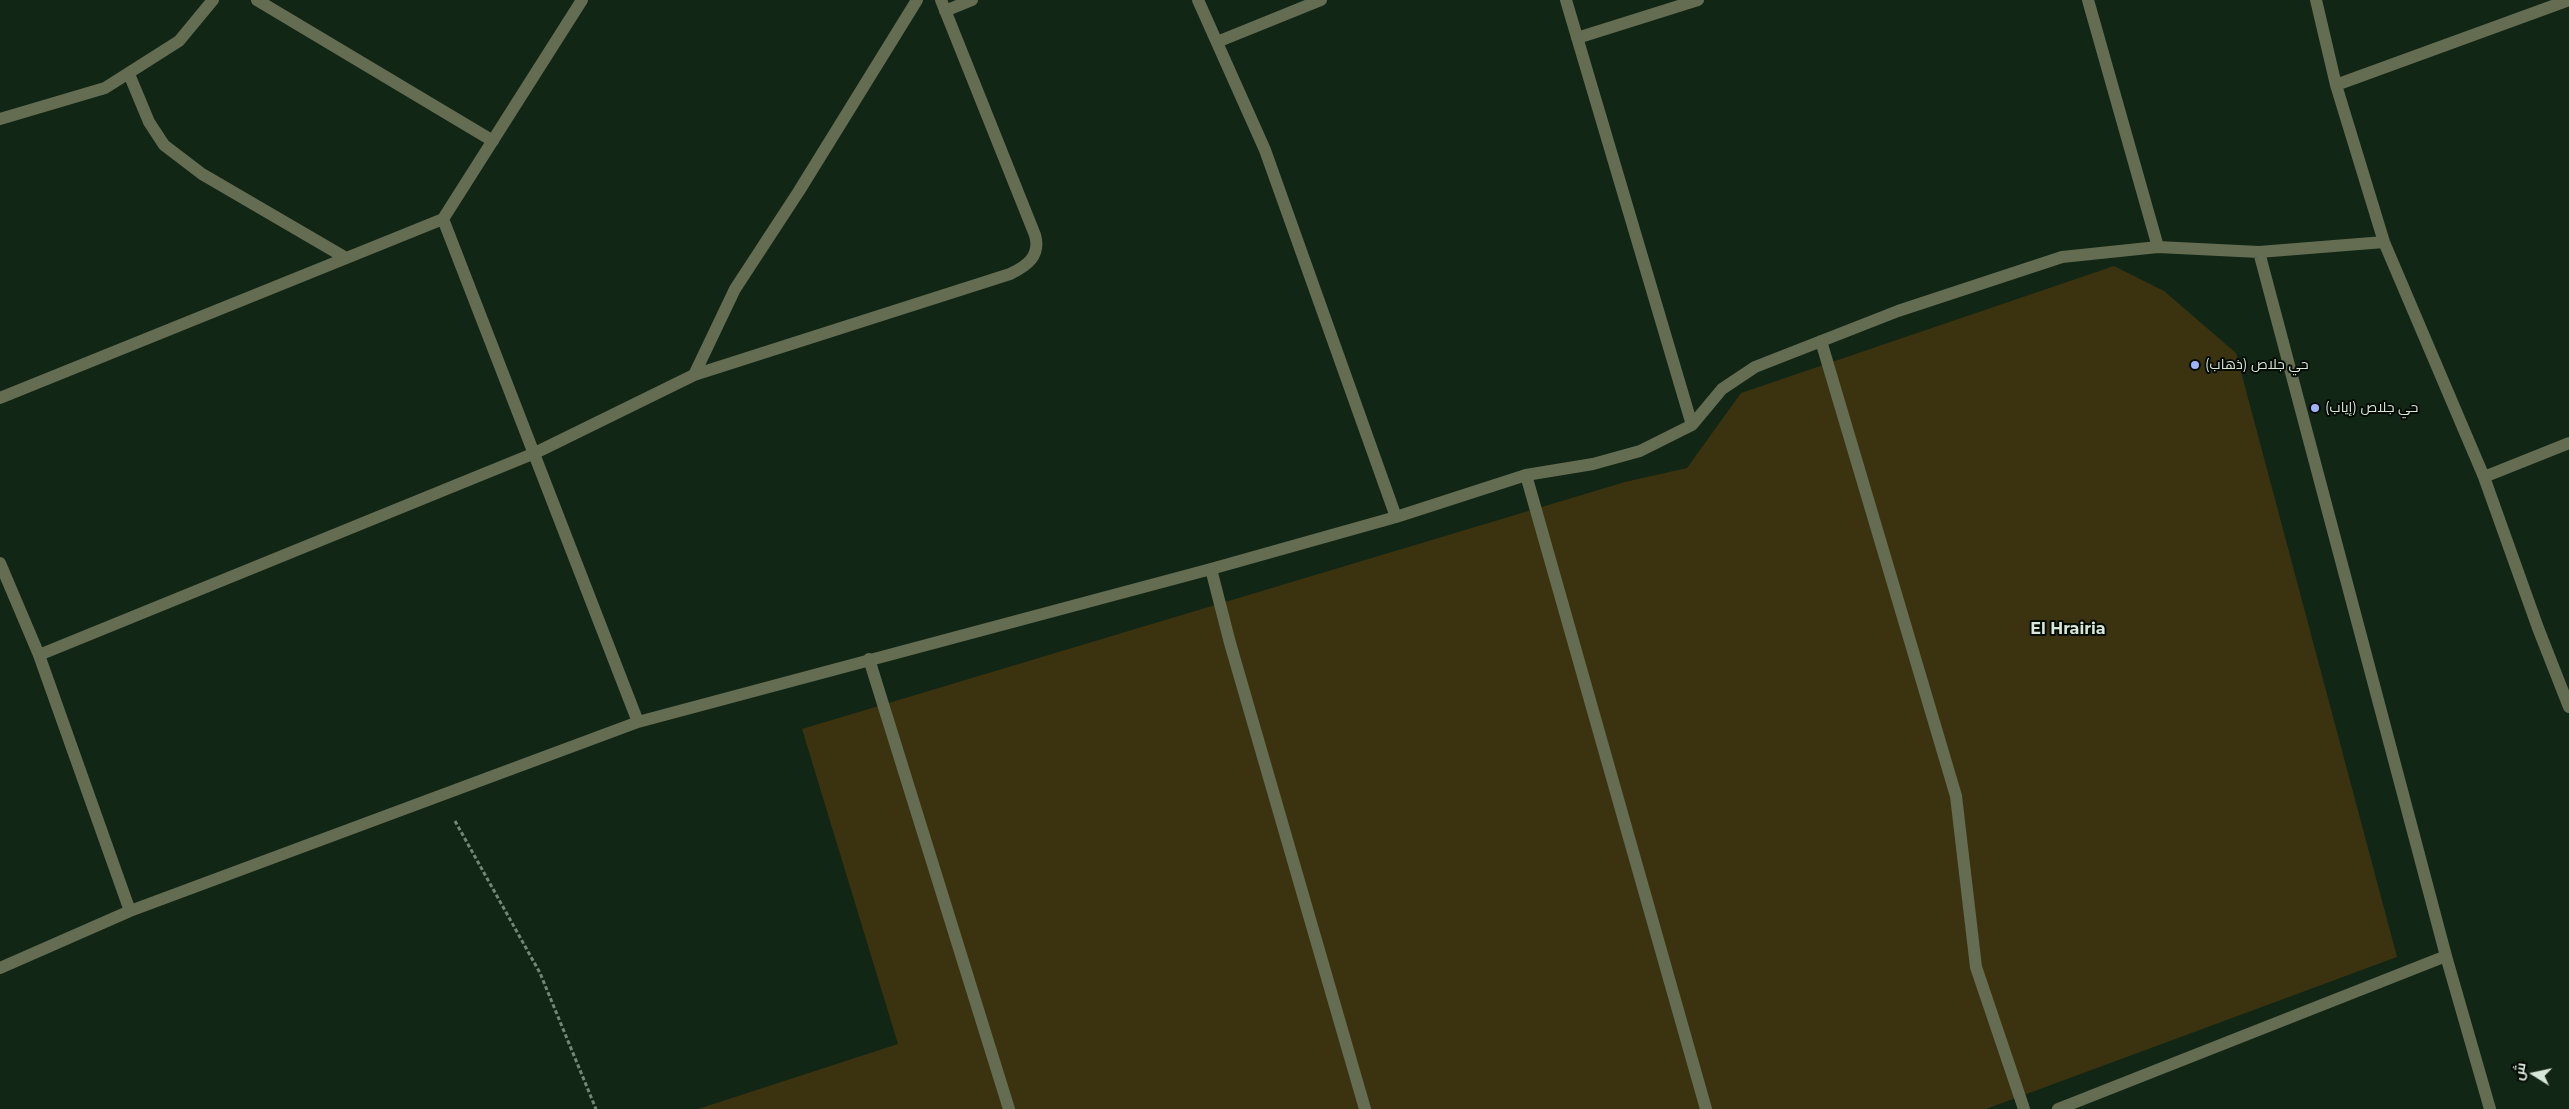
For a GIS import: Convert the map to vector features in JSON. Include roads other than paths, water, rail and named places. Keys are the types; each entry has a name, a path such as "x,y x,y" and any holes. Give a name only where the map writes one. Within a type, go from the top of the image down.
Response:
{"street":[{"path":"0,119 105,88 179,42 213,0"},
{"path":"257,0 493,142"},
{"path":"694,375 734,289 799,191 917,0"},
{"path":"39,654 535,453 694,375 1010,274 1032,261 1036,251 1035,235 943,5 972,0"},
{"path":"1198,0 1265,150 1396,517"},
{"path":"1217,42 1321,0"},
{"path":"1566,0 1692,425"},
{"path":"1577,38 1698,0"},
{"path":"2088,0 2158,247"},
{"path":"2316,0 2336,85 2384,242 2484,478 2538,628 2569,707"},
{"path":"2336,85 2569,0"},
{"path":"0,398 443,219 580,1"},
{"path":"129,74 149,122 164,145 202,174 346,258"},
{"path":"443,219 638,722"},
{"path":"0,968 130,911 440,794 638,722 1212,569 1396,517 1526,476 1593,464 1640,452 1692,425 1722,390 1754,367 1898,312 2062,257 2158,247 2259,252 2384,242"},
{"path":"2259,252 2446,956 2490,1109"},
{"path":"1820,341 1956,796 1976,967 2024,1109"},
{"path":"2484,478 2569,443"},
{"path":"1526,476 1706,1109"},
{"path":"0,563 39,654 130,911"},
{"path":"1212,569 1230,643 1365,1109"},
{"path":"869,660 1009,1109"},
{"path":"2058,1109 2446,956"}],"place":[{"name":"حي جلاص (ذهاب)","path":"2195,365"},
{"name":"حي جلاص (إياب)","path":"2315,408"}],"district":[{"name":"El Hrairia","path":"2068,629"}]}
